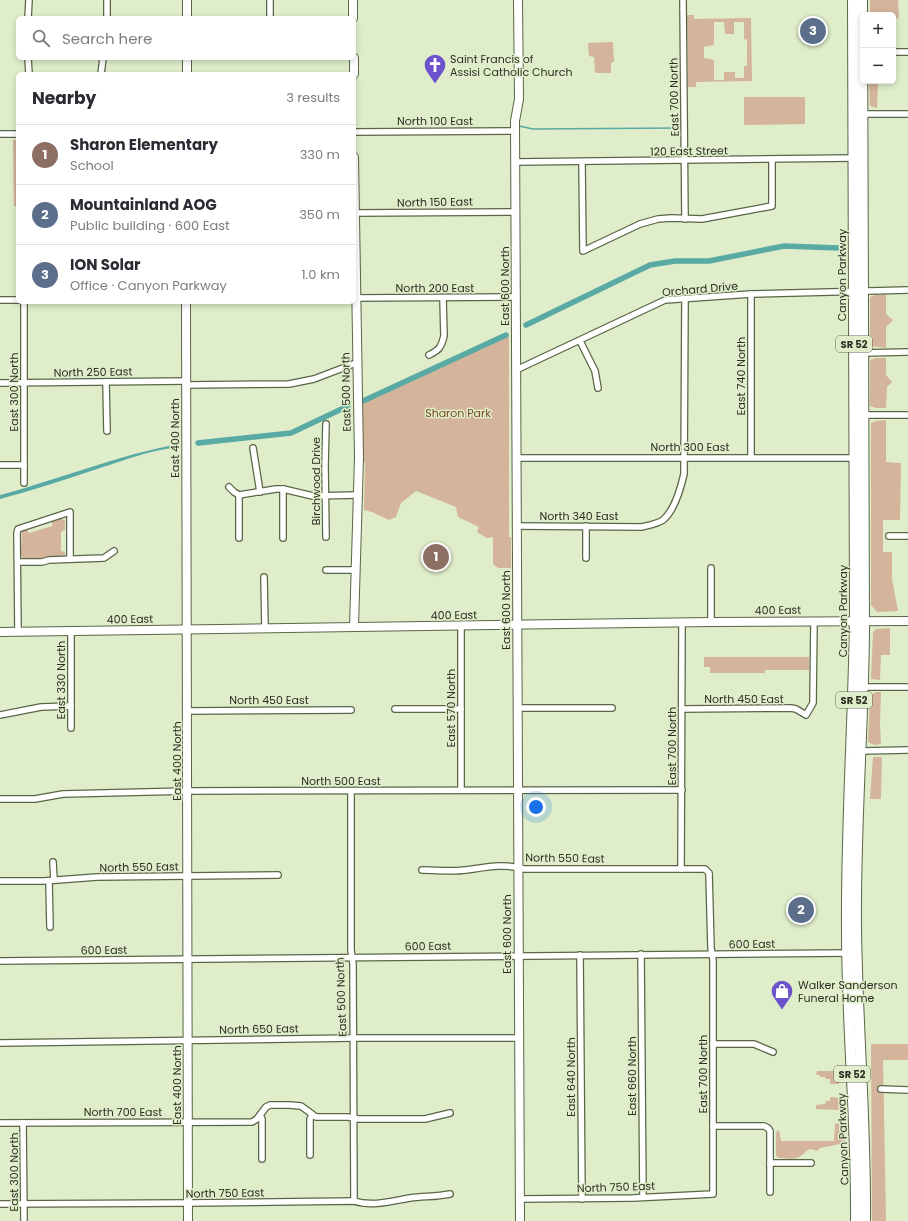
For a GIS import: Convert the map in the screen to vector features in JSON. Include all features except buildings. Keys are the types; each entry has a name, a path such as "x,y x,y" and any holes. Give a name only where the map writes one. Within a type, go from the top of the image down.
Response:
{"highway":[{"name":"Canyon Parkway","path":"853,0 858,158 860,620 863,687 852,953 864,1130 865,1221"},
{"name":"Canyon Parkway","path":"862,0 862,48"},
{"name":"Canyon Parkway","path":"858,158 862,114 862,84"},
{"name":"Canyon Parkway","path":"858,292 863,353 863,415 859,458"},
{"name":"Canyon Parkway","path":"856,1221 852,953 848,832 854,692 860,620"}],"street":[{"path":"28,16 29,0"},
{"path":"107,0 107,16"},
{"path":"187,0 187,16"},
{"path":"270,0 270,16"},
{"path":"353,0 353,16"},
{"name":"East 600 North","path":"518,0 519,99 515,121 520,1221"},
{"name":"East 700 North","path":"683,0 685,219"},
{"path":"896,52 908,52"},
{"path":"28,60 28,72"},
{"path":"101,72 102,60"},
{"path":"187,60 187,72"},
{"path":"354,60 354,72"},
{"path":"862,114 908,114"},
{"name":"North 100 East","path":"356,132 516,131"},
{"path":"0,134 16,134"},
{"name":"120 East Street","path":"516,162 858,158"},
{"path":"582,162 583,251 645,222 671,218 702,219 772,206 772,160"},
{"name":"North 150 East","path":"356,213 516,212"},
{"name":"Orchard Drive","path":"516,370 659,303 672,299 751,294 908,290"},
{"name":"East 740 North","path":"751,294 751,457"},
{"name":"North 200 East","path":"356,298 516,297"},
{"path":"429,356 438,350 444,336 443,298"},
{"path":"684,457 685,299"},
{"path":"0,300 16,300"},
{"name":"East 300 North","path":"24,304 24,483"},
{"name":"East 400 North","path":"186,304 188,1221"},
{"name":"East 500 North","path":"354,627 359,457 355,304"},
{"path":"580,341 595,371 598,388"},
{"path":"863,353 908,352"},
{"name":"North 250 East","path":"0,383 106,382 289,384 314,379 356,363"},
{"path":"106,382 107,431"},
{"path":"863,415 908,415"},
{"name":"Birchwood Drive","path":"326,424 326,537"},
{"path":"253,448 260,492"},
{"name":"North 340 East","path":"516,526 642,527 654,524 664,519 670,511 681,487 684,474 684,457"},
{"name":"North 300 East","path":"516,458 859,458"},
{"path":"0,465 24,464"},
{"path":"229,487 239,495 283,489 307,496 358,495"},
{"path":"283,489 283,538"},
{"path":"239,495 239,538"},
{"path":"18,632 18,529 70,512 70,559"},
{"path":"586,526 586,558"},
{"path":"889,536 908,536"},
{"path":"18,562 104,558 114,551"},
{"path":"711,568 711,622"},
{"path":"326,570 355,570"},
{"path":"264,577 265,628"},
{"name":"400 East","path":"0,632 860,620 908,621"},
{"name":"North 450 East","path":"682,709 791,708 796,709 806,715 813,703 814,621"},
{"name":"East 700 North","path":"681,869 682,623"},
{"name":"East 570 North","path":"462,626 462,790"},
{"name":"East 330 North","path":"71,631 71,728"},
{"path":"863,687 908,687"},
{"path":"0,714 41,707 71,706"},
{"path":"517,708 612,708"},
{"path":"395,709 462,709"},
{"name":"North 450 East","path":"188,711 351,710"},
{"path":"861,751 908,750"},
{"name":"North 500 East","path":"0,799 35,799 63,794 188,792 343,790 351,792 462,790 682,790"},
{"name":"East 500 North","path":"351,792 354,1201"},
{"path":"50,927 53,862"},
{"name":"North 550 East","path":"422,870 464,870 491,866 513,866 524,869 703,869 707,871"},
{"name":"East 700 North","path":"707,871 710,876 712,954 713,1194"},
{"name":"North 550 East","path":"0,881 97,877 278,875"},
{"name":"600 East","path":"0,961 852,953"},
{"name":"East 660 North","path":"642,954 643,1197"},
{"name":"East 640 North","path":"580,955 582,1199"},
{"name":"North 650 East","path":"0,1043 194,1039 519,1038"},
{"path":"713,1044 754,1044 773,1052"},
{"path":"881,1090 908,1090"},
{"name":"North 700 East","path":"0,1123 252,1122 257,1119 264,1109 270,1105 301,1106 316,1117 348,1117 358,1119 425,1119 450,1113"},
{"path":"260,1115 262,1119 262,1159"},
{"path":"310,1155 310,1119 312,1115"},
{"name":"East 300 North","path":"23,1123 24,1221"},
{"path":"713,1126 766,1127 770,1131 770,1192"},
{"path":"770,1163 811,1163"},
{"name":"North 750 East","path":"0,1204 354,1201 361,1203 391,1202 411,1198 438,1197 450,1194"},
{"name":"North 750 East","path":"520,1199 582,1199 713,1194"}],"green space":[{"path":"870,0 898,0 899,18 896,18 896,12 870,12"},
{"path":"687,15 694,15 694,19 751,18 752,81 696,82 696,87 688,87","holes":["714,22 724,22 725,34 734,34 734,22 744,22 744,39 747,40 747,66 744,66 744,78 735,78 735,72 724,72 724,80 714,80 714,60 704,58 704,47 714,45"]},
{"path":"612,42 614,62 611,63 611,73 595,72 594,57 589,56 588,43"},
{"path":"869,84 878,84 877,108 870,106"},
{"path":"744,97 805,97 805,124 744,125"},
{"path":"13,140 16,140 16,206 14,206"},
{"path":"875,295 886,295 886,314 893,320 886,327 886,348 870,346 870,297"},
{"name":"Sharon Park","path":"509,336 509,537 511,537 511,568 498,568 493,564 493,537 487,538 477,532 479,527 458,517 456,507 416,491 401,503 396,517 389,520 364,510 365,463 362,462 362,404"},
{"path":"876,358 886,358 886,375 892,382 887,387 886,408 876,408 870,406 870,360"},
{"path":"886,420 886,462 901,463 900,520 883,520 883,552 892,552 892,579 898,611 877,612 871,605 871,423"},
{"path":"61,518 65,521 65,530 61,532 61,551 65,552 65,555 36,559 25,559 22,557 22,531 27,529 29,533 52,526 52,521"},
{"path":"890,628 890,655 881,655 880,680 871,679 873,632 876,629"},
{"path":"704,657 809,657 809,670 765,670 765,673 710,673 710,667 704,667"},
{"path":"876,692 881,692 881,744 874,745 868,742 870,695"},
{"path":"873,757 882,757 881,799 870,799"},
{"path":"871,1044 908,1044 908,1060 883,1060 886,1221 872,1221"},
{"path":"817,1071 839,1071 839,1084 830,1084 830,1079 816,1075"},
{"path":"830,1097 839,1098 839,1110 816,1109 816,1105 825,1104 826,1101 830,1101"},
{"path":"840,1123 840,1130 844,1137 845,1143 820,1148 817,1151 811,1149 797,1158 789,1159 779,1158 776,1156 776,1132 779,1130 781,1141 834,1141 835,1124"}],"water":[{"path":"179,444 178,448 159,450 139,455 0,499 0,495 134,454"}],"waterway":[{"path":"519,126 533,129 679,128"},
{"path":"526,325 650,265 675,261 709,261 784,246 839,248"},
{"path":"363,401 506,335"},
{"path":"198,443 291,433 348,406"}],"place":[{"name":"ION Solar","path":"813,31"},
{"name":"Saint Francis of Assisi Catholic Church","path":"435,84"},
{"name":"Sharon Elementary","path":"436,557"},
{"name":"Mountainland AOG","path":"801,910"},
{"name":"Walker Sanderson Funeral Home","path":"782,1010"}]}
